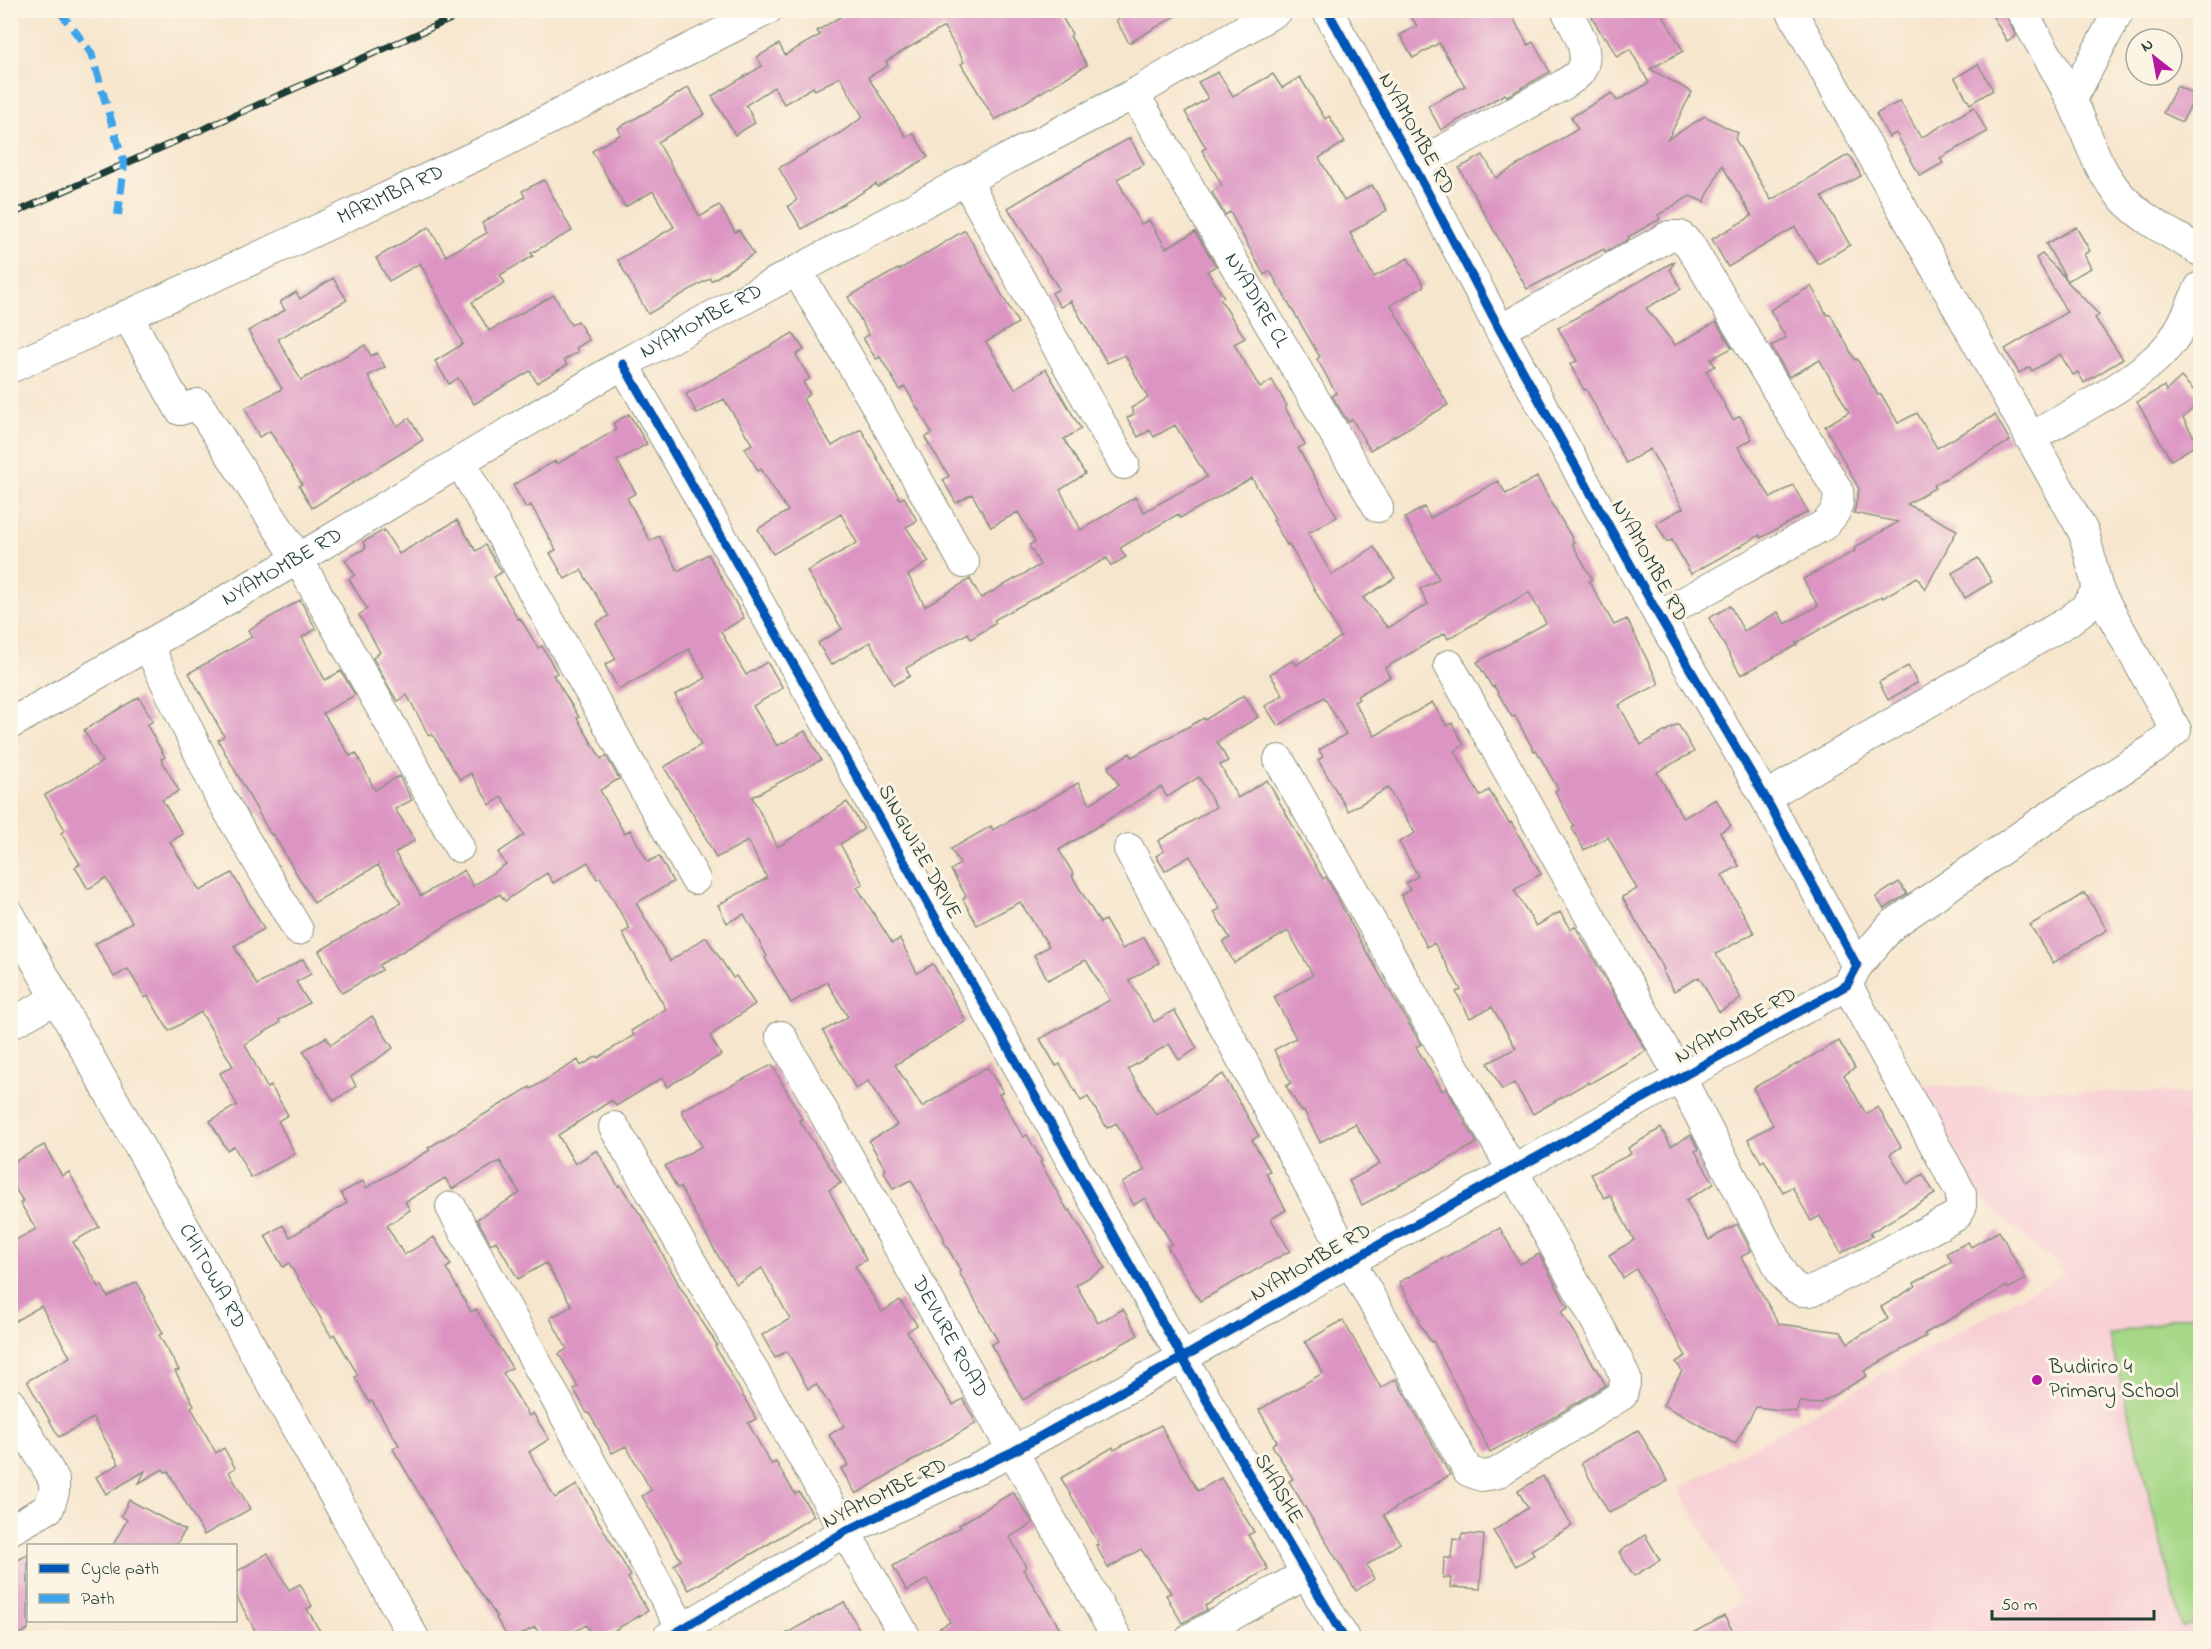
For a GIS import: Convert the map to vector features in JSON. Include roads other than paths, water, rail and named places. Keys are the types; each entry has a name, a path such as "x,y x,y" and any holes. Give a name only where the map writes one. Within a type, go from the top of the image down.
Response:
{"street":[{"name":"MARIMBA RD","path":"10,368 287,244 486,151 767,10"},
{"name":"NYAMOMBE RD","path":"10,724 298,559 623,364 966,180 1134,94 1278,10"},
{"name":"NYAMOMBE RD","path":"679,1636 846,1532 1014,1451 1680,1077 1852,976 1765,796 1659,616 1500,330 1414,166 1327,10"},
{"path":"1414,166 1563,85 1578,73 1585,57 1581,39 1566,10"},
{"path":"1449,665 1680,1077 1788,1282 1802,1292 1810,1293 1956,1216 1961,1208 1961,1193 1852,976 1892,925 2053,814 2155,748 2176,730 2098,590 2084,533 1791,10"},
{"path":"2021,10 2072,99 2089,145 2101,169 2122,197 2147,218 2200,251"},
{"path":"2072,99 2119,10"},
{"name":"NYADIRE CL","path":"1134,94 1377,507"},
{"path":"966,180 1124,464"},
{"path":"1500,330 1669,236 1680,236 1689,244 1838,491 1840,504 1824,525 1659,616"},
{"path":"797,271 872,398 964,563"},
{"path":"2030,438 2132,378 2156,358 2173,340 2200,287"},
{"path":"127,315 180,410 198,404 298,559 459,847"},
{"name":"SINGWIZE DRIVE","path":"623,364 758,599 1182,1358"},
{"path":"460,462 695,879"},
{"path":"1765,796 2067,622 2084,609 2098,590"},
{"path":"148,645 219,795 298,930"},
{"path":"1129,849 1350,1261 1468,1471 1482,1476 1495,1474 1622,1395 1626,1379 1513,1171 1279,760"},
{"name":"CHITOWA RD","path":"10,915 414,1638"},
{"path":"10,1024 56,999"},
{"name":"DEVURE ROAD","path":"781,1036 1117,1638"},
{"path":"614,1127 906,1638"},
{"path":"451,1207 679,1636"},
{"name":"SHASHE","path":"1182,1358 1344,1638"},
{"path":"10,1404 54,1479 54,1492 49,1508 10,1530"},
{"path":"1191,1638 1306,1574"}],"railway":[{"path":"10,215 471,10"}],"place":[{"name":"Budiriro 4 Primary School","path":"2037,1380"}]}
